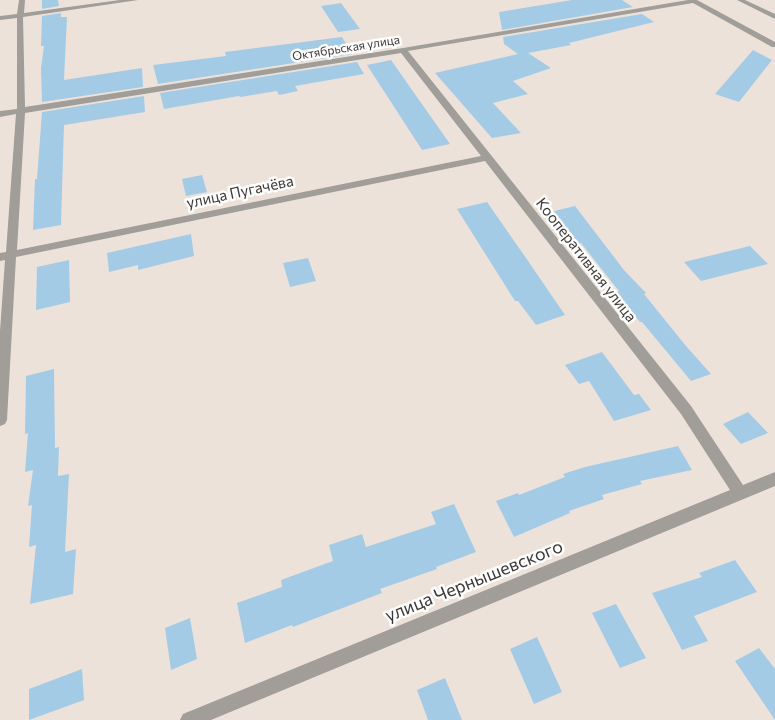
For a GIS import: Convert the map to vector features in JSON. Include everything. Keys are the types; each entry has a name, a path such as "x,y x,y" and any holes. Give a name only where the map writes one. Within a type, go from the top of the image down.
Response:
{"street":[{"path":"0,420 21,110 20,15 22,0"},
{"path":"0,18 135,0"},
{"path":"693,0 775,45"},
{"name":"Октябрьская улица","path":"0,114 403,50 693,0"},
{"path":"740,0 775,17"},
{"name":"Кооперативная улица","path":"403,50 686,410 740,492"},
{"name":"улица Пугачёва","path":"0,257 486,158"},
{"name":"улица Чернышевского","path":"189,720 775,479"}],"building":[{"path":"42,0 58,0 59,6 42,9"},
{"path":"572,0 622,0 633,7 502,30 499,12"},
{"path":"341,3 360,29 338,32 321,6"},
{"path":"61,13 61,17 67,17 64,80 142,68 143,87 42,102 41,68 44,46 41,46 42,16"},
{"path":"642,14 654,22 569,43 571,45 528,53 551,68 513,81 528,94 493,103 521,133 492,138 435,73 518,54 504,44 503,37"},
{"path":"342,37 352,54 158,84 153,65 226,56 225,52"},
{"path":"753,50 772,60 739,102 715,94"},
{"path":"391,60 450,144 422,150 367,65"},
{"path":"357,62 364,74 295,86 298,91 279,95 277,91 164,109 160,93"},
{"path":"144,96 145,112 64,125 61,225 33,230 35,179 37,179 42,112"},
{"path":"202,175 207,192 186,196 182,179"},
{"path":"487,202 565,315 536,325 518,301 515,301 457,209"},
{"path":"575,206 624,270 646,293 644,294 711,374 691,381 642,322 640,322 617,292 619,291 554,211"},
{"path":"191,234 194,256 138,270 138,265 109,272 107,253"},
{"path":"750,246 768,264 701,281 684,262"},
{"path":"308,258 316,281 290,287 283,263"},
{"path":"69,260 70,302 36,310 37,267"},
{"path":"602,352 634,395 639,394 651,410 614,421 589,381 579,384 565,365"},
{"path":"54,369 55,448 59,447 58,476 69,474 65,552 76,549 73,594 30,604 36,545 29,547 32,505 28,506 33,470 25,472 28,433 25,434 26,376"},
{"path":"748,412 768,433 741,444 723,424"},
{"path":"678,446 692,470 640,481 642,484 602,495 604,499 569,511 570,513 514,537 496,501 518,493 519,495 565,477 563,474 585,467"},
{"path":"454,504 476,552 436,567 437,569 380,589 382,593 245,643 237,603 282,587 281,580 333,561 329,545 362,534 366,547 436,524 431,512"},
{"path":"735,560 757,592 694,616 708,641 682,650 652,593 702,577 699,573"},
{"path":"616,604 646,658 620,668 592,613"},
{"path":"190,618 197,659 171,670 165,628"},
{"path":"537,637 562,692 534,704 510,649"},
{"path":"759,648 775,669 775,720 735,661"},
{"path":"82,669 84,700 29,720 29,689"},
{"path":"445,678 462,720 428,720 417,690"}]}
